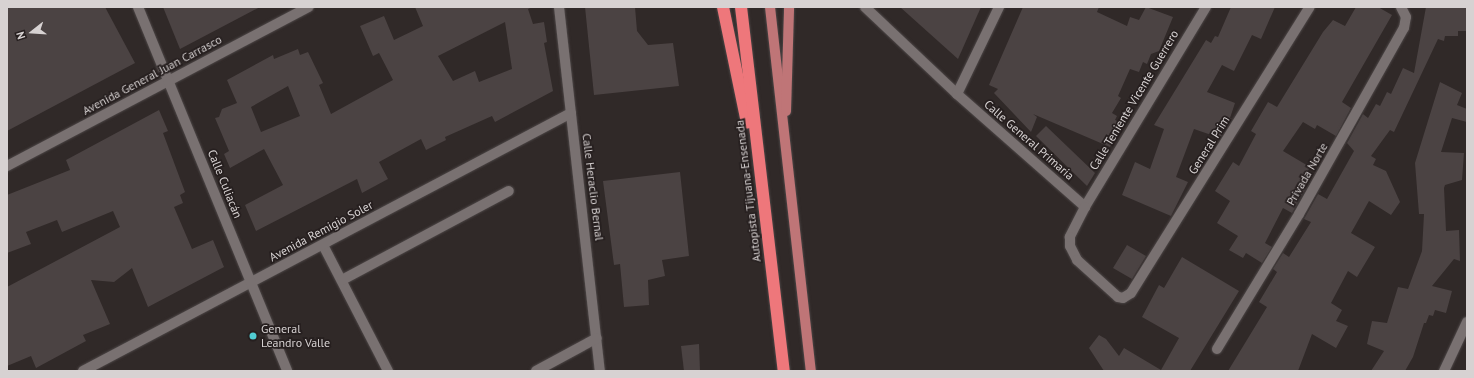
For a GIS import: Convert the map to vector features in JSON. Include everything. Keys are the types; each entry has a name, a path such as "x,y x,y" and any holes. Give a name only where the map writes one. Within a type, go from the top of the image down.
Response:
{"highway":[{"path":"723,7 762,191"},
{"name":"Autopista Tijuana-Ensenada","path":"741,7 784,371"}],"main road":[{"path":"770,7 785,151 811,371"},
{"path":"785,151 789,7"}],"street":[{"name":"Calle Culiacán","path":"138,7 287,371"},
{"name":"Avenida General Juan Carrasco","path":"7,166 309,7"},
{"name":"Calle Heraclio Bernal","path":"560,7 598,338 600,371"},
{"name":"Calle General Primaria","path":"865,7 957,94 1085,207"},
{"path":"957,94 999,7"},
{"name":"Calle Teniente Vicente Guerrero","path":"1085,207 1206,7"},
{"name":"General Prim","path":"1085,207 1070,237 1072,253 1077,260 1114,295 1122,298 1128,296 1162,246 1310,7"},
{"name":"Privada Norte","path":"1217,349 1299,214 1404,28 1406,17 1401,7"},
{"name":"Avenida Remigio Soler","path":"83,371 571,113"},
{"path":"342,280 509,191"},
{"path":"322,245 342,280 388,371"},
{"path":"1444,371 1467,322"},
{"path":"536,371 598,338"}],"building":[{"path":"7,7 105,7 135,63 7,131"},
{"path":"163,7 260,7 180,49"},
{"path":"415,7 533,7 528,9 533,24 544,22 547,42 544,43 553,91 495,122 492,116 445,137 446,140 426,150 421,139 379,162 388,179 362,193 357,179 256,231 245,205 283,185 264,149 230,168 224,154 229,151 215,118 219,117 222,109 237,103 227,80 273,55 274,59 298,49 300,55 308,52 323,83 319,85 331,114 393,80 379,53 373,56 360,26 384,16 394,40 423,26","holes":["505,22 512,69 479,82 475,71 453,81 438,56","288,86 300,116 261,132 251,107"]},
{"path":"585,7 635,7 637,31 648,45 673,43 679,86 594,95"},
{"path":"900,7 981,7 958,59"},
{"path":"1023,7 1099,7 1097,12 1127,26 1130,17 1139,20 1146,7 1173,17 1159,51 1151,54 1147,64 1143,62 1139,72 1130,69 1118,96 1121,98 1112,113 1117,116 1115,120 1121,123 1110,147 1033,114 1037,117 1031,132 994,93 998,89 989,85"},
{"path":"1231,7 1275,7 1261,39 1252,35 1234,71 1222,65 1207,92 1235,103 1230,118 1232,119 1220,138 1194,129 1176,177 1188,182 1171,216 1122,195 1135,162 1150,169 1164,129 1154,125 1206,40 1211,43 1215,36 1218,37"},
{"path":"1356,7 1378,7 1392,15 1342,102 1351,108 1336,136 1317,125 1315,129 1303,122 1283,151 1310,167 1300,185 1306,188 1292,213 1283,208 1265,243 1272,247 1262,263 1246,253 1243,258 1229,250 1238,236 1217,223 1230,201 1215,191 1233,162 1239,166 1256,134 1251,131 1268,102 1277,107 1323,32 1333,20 1345,26"},
{"path":"1426,7 1467,7 1467,31 1458,31 1458,36 1445,36 1444,41 1438,39 1394,132 1390,130 1371,156 1376,159 1373,165 1386,171 1400,202 1391,215 1369,201 1351,233 1375,247 1357,277 1348,271 1331,303 1342,310 1336,321 1348,326 1336,348 1312,334 1298,371 1228,371 1267,307 1259,302 1277,272 1273,269 1283,253 1289,257 1311,222 1304,219 1318,194 1327,199 1354,151 1347,143 1363,114 1368,118 1376,104 1380,106 1387,92 1391,94 1403,68 1414,73"},
{"path":"1440,82 1462,93 1457,105 1467,109 1467,122 1452,118 1441,152 1464,153 1462,180 1445,185 1444,188 1446,231 1459,230 1460,261 1454,259 1432,286 1452,291 1446,313 1435,310 1433,316 1429,315 1426,323 1424,323 1413,357 1405,371 1371,371 1384,351 1367,344 1372,321 1387,323 1398,287 1408,289 1422,251 1424,214 1419,214 1415,163"},
{"path":"159,110 168,131 163,133 185,192 180,195 183,203 174,207 192,249 213,240 224,267 148,307 132,268 114,282 91,280 110,324 83,335 86,341 36,368 31,356 7,366 7,287 120,227 113,211 62,232 57,220 26,232 31,244 7,253 7,195 70,170 66,160"},
{"path":"1046,126 1095,173 1087,186 1036,136"},
{"path":"680,172 689,256 662,260 665,276 648,280 649,305 624,307 620,264 614,265 603,181"},
{"path":"1127,245 1146,256 1132,279 1113,268"},
{"path":"1182,257 1239,291 1190,371 1104,371 1089,348 1099,335 1106,339 1119,356 1124,348 1161,370 1179,338 1142,317 1159,285 1164,288"},
{"path":"699,344 700,371 684,371 681,346"}],"place":[{"name":"General Leandro Valle","path":"253,336"}]}
